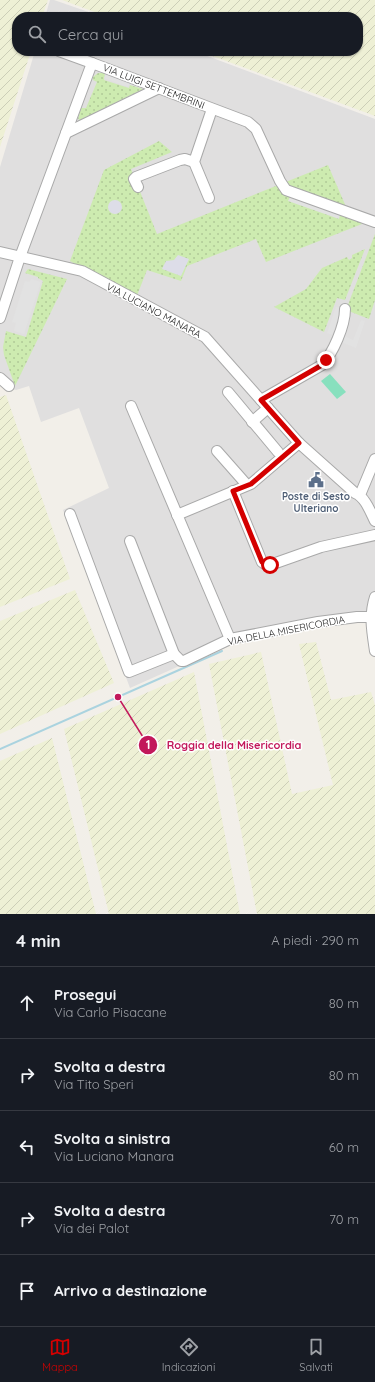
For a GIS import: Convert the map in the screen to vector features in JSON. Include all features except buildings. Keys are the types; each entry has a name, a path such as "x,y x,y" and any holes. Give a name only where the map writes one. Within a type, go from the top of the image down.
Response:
{"street":[{"path":"73,56 92,63"},
{"name":"VIA LUIGI SETTEMBRINI","path":"0,318 20,257 92,63 248,122 256,129 280,181 286,190 375,222"},
{"path":"66,133 159,88"},
{"path":"209,198 194,162 212,109"},
{"path":"138,187 134,179 136,176 185,158 194,162"},
{"name":"VIA LUCIANO MANARA","path":"0,252 82,271 205,337 299,443 355,493 360,495 375,520"},
{"path":"252,422 264,404 322,365 336,340 345,318 345,309"},
{"path":"0,378 9,386"},
{"path":"228,392 278,452"},
{"path":"131,406 230,639"},
{"path":"177,515 251,484 299,443"},
{"path":"217,451 247,486"},
{"path":"360,495 375,459"},
{"path":"233,491 262,562 266,565 270,565 321,547 375,535"},
{"name":"VIA DELLA MISERICORDIA","path":"70,514 129,672 177,658 230,639 318,622 357,617 371,617"},
{"path":"130,541 177,658"},
{"path":"375,597 371,608 375,651"}],"shaded area":[{"path":"50,0 54,0 89,12 46,12"},
{"path":"33,56 207,56 375,119 375,617 233,642 130,688 63,510 109,488 79,408 41,422 29,386 16,390 0,386 0,167"},
{"path":"106,74 130,83 128,87 104,78"},
{"path":"290,197 340,215 339,219 288,201"},
{"path":"112,200 118,200 122,204 122,210 118,214 112,214 108,210 108,204"},
{"path":"178,255 189,259 181,276 162,269 166,261 174,260"},
{"path":"31,279 41,282 24,334 14,331 16,323 12,322 25,281 29,282"},
{"path":"336,307 342,308 332,335 327,333"},
{"path":"361,320 365,321 356,348 339,341 342,335 353,340"}],"green space":[{"path":"0,0 48,0 44,12 12,12 12,56 29,56 0,147"},
{"path":"62,0 375,0 375,116 213,56 363,56 363,12 94,12"},
{"path":"98,73 105,73 104,80 129,88 130,85 143,89 80,120 78,119 81,108 86,108 97,82 93,80 93,77"},
{"path":"159,141 172,152 131,169 157,234 328,165 347,209 362,224 266,262 256,239 187,266 181,281 147,270 136,298 70,261 104,170"},
{"path":"375,234 375,300 369,319 346,310"},
{"path":"365,249 345,300 337,298 324,332 274,307 306,289 322,268 347,257 349,260 352,258 352,255"},
{"path":"28,269 67,279 15,386 4,355 3,347 6,331 26,337 43,281 38,277 25,273"},
{"path":"330,374 346,392 337,399 321,381"},
{"path":"6,395 70,579 0,607 0,397"},
{"path":"75,590 114,683 0,734 0,621"},
{"path":"316,642 331,700 371,692 375,705 375,914 257,914 209,664 261,652 292,794 333,785 299,644"},
{"path":"194,672 240,914 109,914 64,729"},
{"path":"52,738 96,914 0,914 0,761"}],"waterway":[{"path":"0,749 222,651"}],"place":[{"name":"Poste di Sesto Ulteriano","path":"316,480"},
{"name":"Roggia della Misericordia","path":"118,697"}],"route":[{"path":"270,565 266,565 262,562 233,491 251,484 299,443 261,400 322,365 326,360"}]}
